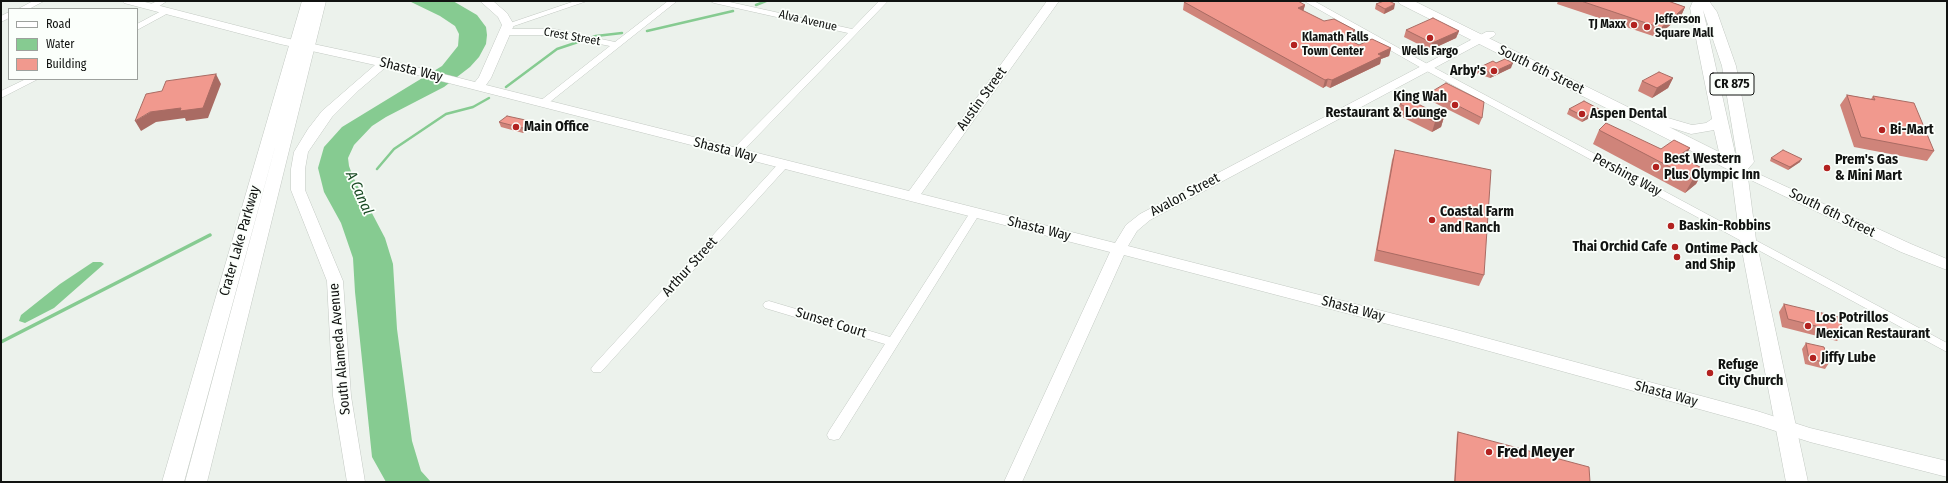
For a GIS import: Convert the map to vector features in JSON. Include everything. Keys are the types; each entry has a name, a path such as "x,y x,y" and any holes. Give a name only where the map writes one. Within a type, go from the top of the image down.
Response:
{"main road":[{"name":"Crater Lake Parkway","path":"196,482 302,44 308,1"},
{"name":"Crater Lake Parkway","path":"173,482 302,44 320,1"},
{"name":"South 6th Street","path":"1404,1 1485,37 1727,154"},
{"name":"South 6th Street","path":"1423,1 1485,37 1742,165"},
{"name":"CR 875","path":"1703,1 1711,12 1726,56 1736,103 1742,165"},
{"name":"CR 875","path":"1698,8 1702,39 1721,120 1727,154 1742,165"},
{"path":"1698,8 1711,37 1720,39"},
{"path":"1702,39 1719,59 1724,81 1732,82"},
{"path":"1706,58 1714,63 1718,81 1722,89 1736,103"},
{"path":"1657,119 1692,130 1710,128 1721,120"},
{"path":"1742,165 1748,240 1797,482"}],"street":[{"path":"24,8 40,1"},
{"name":"Shasta Way","path":"128,1 152,7 166,6 302,44 384,63 1120,249 1449,334 1810,435 1947,469"},
{"path":"478,87 485,78 506,29 504,15 486,1"},
{"path":"506,29 582,1"},
{"path":"543,104 615,45 673,1"},
{"name":"Alva Avenue","path":"714,1 725,2 854,32"},
{"path":"736,152 884,1"},
{"name":"Austin Street","path":"912,197 1053,1"},
{"name":"Pershing Way","path":"1308,1 1428,68 1947,348"},
{"path":"138,26 166,6"},
{"name":"Crest Street","path":"506,29 554,32 615,45"},
{"name":"Avalon Street","path":"1013,482 1131,228 1144,217 1485,37"},
{"name":"South Alameda Avenue","path":"356,482 342,396 335,281 298,190 298,169 301,152 313,132 327,114 384,63"},
{"path":"1,95 31,80"},
{"name":"Arthur Street","path":"597,369 783,164"},
{"name":"South 6th Street","path":"1742,165 1906,248 1917,250 1947,265"},
{"path":"834,435 975,213"},
{"name":"Sunset Court","path":"768,305 893,342"}],"water":[{"name":"A Canal","path":"409,1 453,1 477,15 486,27 487,35 486,44 479,57 470,67 444,87 386,117 372,126 354,145 348,158 353,177 385,238 393,264 397,329 412,441 421,471 431,482 386,482 372,457 355,292 353,258 341,223 324,192 318,168 324,147 342,127 442,66 458,46 459,34 455,26 440,16"},
{"path":"93,262 101,262 104,264 54,308 25,323 19,321 21,315 60,284"}],"building":[{"name":"Klamath Falls Town Center","path":"1298,1 1305,5 1298,8 1324,21 1334,19 1355,30 1342,36 1359,45 1372,39 1391,48 1378,54 1382,56 1332,80 1325,80 1184,2"},
{"path":"1389,1 1395,4 1385,9 1376,4"},
{"path":"1581,1 1668,1 1685,7 1661,28"},
{"path":"1433,18 1459,31 1432,43 1406,30"},
{"path":"1505,59 1513,63 1491,73 1478,68 1493,61 1496,63"},
{"path":"1659,72 1673,78 1657,88 1642,81"},
{"path":"216,74 203,108 180,111 181,108 150,112 135,121 146,94 162,91 166,81"},
{"path":"1446,83 1484,102 1482,118 1431,92"},
{"name":"Bi-Mart","path":"1847,95 1875,100 1873,96 1914,103 1934,151 1861,137"},
{"path":"1408,99 1444,117 1435,122 1400,104"},
{"path":"1584,101 1599,109 1585,117 1569,109"},
{"path":"507,116 530,121 522,128 499,122"},
{"path":"1606,123 1661,149 1674,140 1690,148 1678,156 1704,169 1693,179 1599,130"},
{"name":"Coastal Farm and Ranch","path":"1395,150 1491,170 1484,275 1377,250"},
{"path":"1783,150 1802,159 1790,167 1771,158"},
{"path":"1784,304 1839,317 1844,333 1788,319"},
{"path":"1806,343 1824,347 1829,363 1809,359"},
{"name":"Fred Meyer","path":"1458,432 1589,467 1590,482 1455,482"}],"waterway":[{"path":"756,5 766,1"},
{"path":"647,31 733,11"},
{"path":"506,87 557,49 596,36 622,33"},
{"path":"377,169 394,149 446,114 473,107 489,98"},
{"path":"1,342 210,235"}],"place":[{"name":"TJ Maxx","path":"1634,25"},
{"name":"Jefferson Square Mall","path":"1647,27"},
{"name":"Wells Fargo","path":"1430,38"},
{"name":"Klamath Falls Town Center","path":"1294,45"},
{"name":"Arby's","path":"1494,71"},
{"name":"King Wah Restaurant & Lounge","path":"1455,105"},
{"name":"Aspen Dental","path":"1582,114"},
{"name":"Main Office","path":"516,127"},
{"name":"Bi-Mart","path":"1882,130"},
{"name":"Best Western Plus Olympic Inn","path":"1656,167"},
{"name":"Prem's Gas & Mini Mart","path":"1827,168"},
{"name":"Coastal Farm and Ranch","path":"1432,220"},
{"name":"Baskin-Robbins","path":"1671,226"},
{"name":"Thai Orchid Cafe","path":"1675,247"},
{"name":"Ontime Pack and Ship","path":"1677,257"},
{"name":"Los Potrillos Mexican Restaurant","path":"1808,326"},
{"name":"Jiffy Lube","path":"1813,358"},
{"name":"Refuge City Church","path":"1710,373"},
{"name":"Fred Meyer","path":"1489,452"}]}
